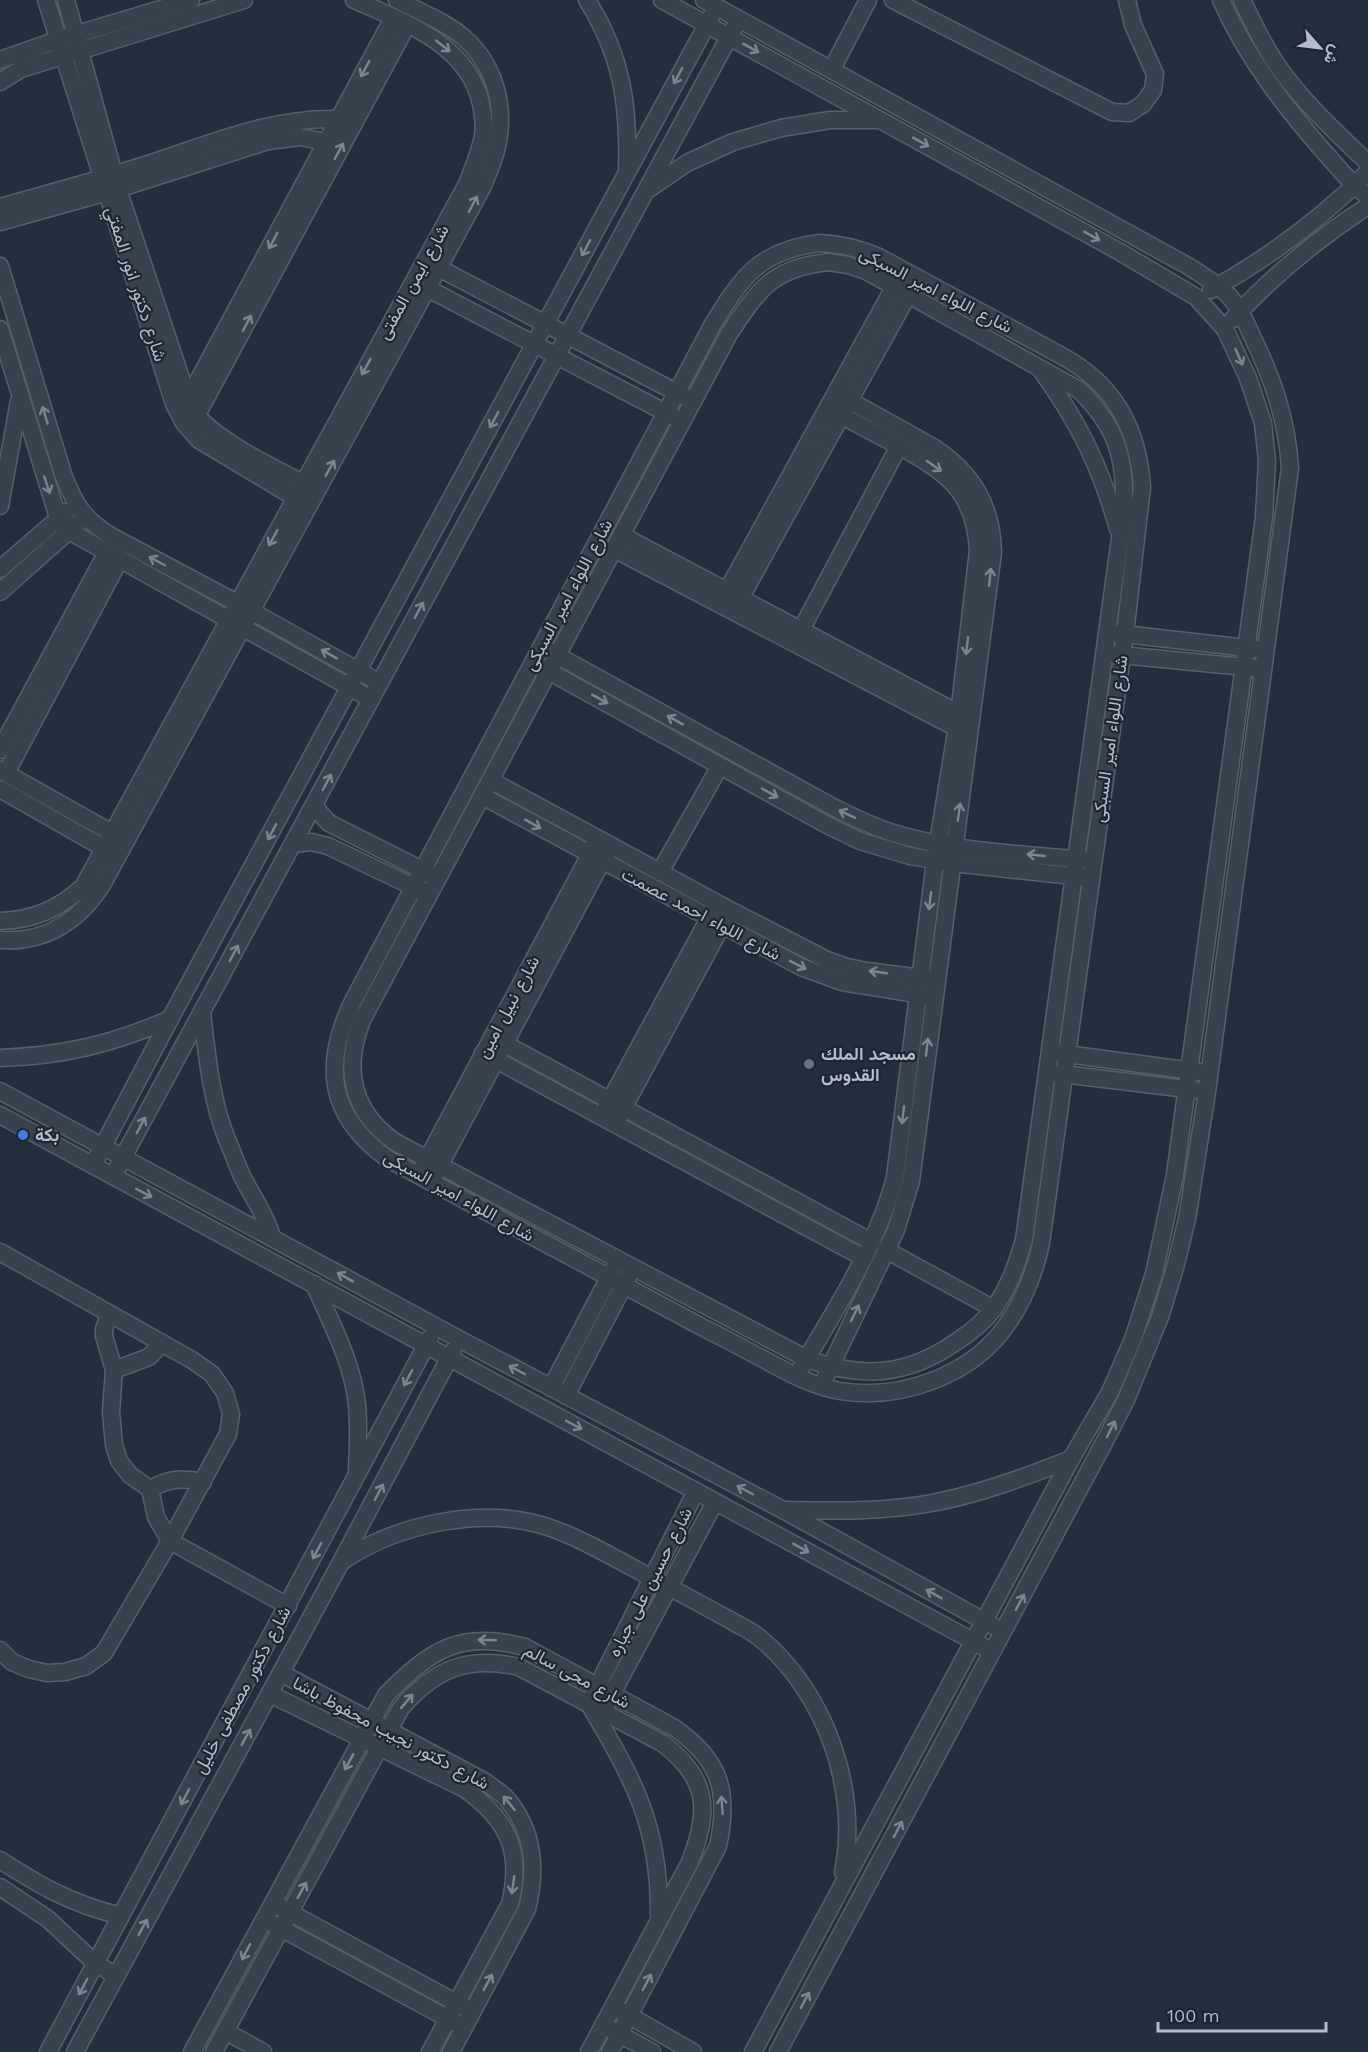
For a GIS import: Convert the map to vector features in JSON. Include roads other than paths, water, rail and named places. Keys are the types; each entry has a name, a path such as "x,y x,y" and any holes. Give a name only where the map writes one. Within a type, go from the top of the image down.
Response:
{"street":[{"name":"شارع دكتور انور المفتي","path":"46,0 60,39 73,54 174,404 188,420 224,440 306,494"},
{"name":"شارع دكتور انور المفتي","path":"66,0 76,34 73,54"},
{"path":"0,60 60,39 191,0"},
{"path":"0,82 21,69 244,0"},
{"name":"شارع ايمن المفتى","path":"354,0 400,21 450,50 462,63 480,96 483,134 477,159 432,264"},
{"name":"شارع ايمن المفتى","path":"115,845 432,264 482,188 495,156 500,110 488,66 461,34 397,0"},
{"path":"587,0 609,39 625,95 628,132 627,171"},
{"path":"662,0 1120,252 1196,297 1225,328 1248,378 1263,423 1267,461 1264,517 1175,1174 1154,1274 1132,1339 1110,1392 840,1887 753,2052"},
{"path":"827,67 858,0"},
{"path":"827,67 868,0"},
{"path":"892,0 1112,112 1129,113 1143,104 1153,90 1155,74 1133,25 1127,0"},
{"path":"1221,0 1244,45 1270,87 1293,117 1354,186 1368,196"},
{"path":"1242,0 1259,35 1282,72 1313,109 1368,163"},
{"path":"93,1166 706,24 711,3 1188,266 1227,294 1240,311 1265,362 1276,391 1288,440 1290,468 1207,1092 1187,1219 1175,1268 1160,1317 1126,1400 1004,1632 777,2052"},
{"path":"113,1176 740,19"},
{"path":"188,420 338,119 400,21"},
{"path":"188,420 188,400 221,354 400,21"},
{"path":"0,222 266,126 305,119 338,119"},
{"path":"645,191 687,163 742,139 781,128 830,120 880,120"},
{"path":"0,207 111,183 268,141 300,137 326,142"},
{"path":"1196,297 1218,286 1289,240 1368,172"},
{"name":"شارع دكتور انور المفتي","path":"111,183 188,400"},
{"path":"1225,328 1271,280 1304,251 1368,206"},
{"name":"شارع اللواء امير السبكى","path":"911,273 860,249 840,244 819,243 779,252 746,276 733,292 713,324 423,870 422,891 355,1038 351,1058 352,1078 357,1098 366,1116 379,1131 395,1142 807,1359 842,1370 892,1371 939,1353 964,1336 993,1309 1013,1272 1024,1240 1124,509 1122,470 1118,447 1108,425 1095,406 1079,390 866,271 829,262 801,266 775,278 760,290 729,334 438,878 422,891 348,1010 337,1038 334,1058 334,1078 346,1116 357,1133 388,1159 796,1376 821,1387 863,1393 904,1389 925,1384 944,1376 980,1353 1008,1324 1029,1285 1041,1243 1068,1054 1125,634 1142,488 1141,466 1128,424 1118,405 1088,373 1070,360 911,273"},
{"path":"432,264 693,402"},
{"path":"0,266 63,474 80,510 96,528 380,683"},
{"path":"730,602 911,273"},
{"path":"421,284 682,421"},
{"path":"713,324 729,334"},
{"path":"0,328 20,398 64,524 114,556 371,699"},
{"path":"1039,366 1066,405 1089,446 1106,489 1119,534"},
{"path":"0,506 20,398"},
{"path":"839,404 899,446 926,460 951,480 971,510 977,530 978,551 964,724"},
{"path":"821,1387 879,1246 895,1177 927,987 944,854 993,552 989,516 972,483 947,457 839,404"},
{"path":"801,630 899,446"},
{"path":"0,592 80,510"},
{"path":"0,569 64,524"},
{"path":"618,542 964,724"},
{"path":"0,750 114,556"},
{"path":"114,556 3,771 115,845"},
{"path":"730,602 801,630 964,724"},
{"path":"1106,632 1266,650"},
{"path":"541,647 835,808 890,832 944,854 1092,878"},
{"path":"1104,654 1263,669"},
{"path":"532,663 860,841 882,849 1094,860"},
{"path":"660,872 720,766"},
{"name":"شارع اللواء احمد عصمت","path":"490,780 660,872 720,914"},
{"path":"0,789 115,845"},
{"name":"شارع اللواء احمد عصمت","path":"482,796 596,858 827,960 927,987"},
{"path":"315,803 318,811 329,823 438,878"},
{"path":"293,844 311,842 328,846 422,891"},
{"name":"شارع نبيل امين","path":"424,1178 604,842"},
{"path":"0,921 30,918 50,911 67,901 83,887 115,845"},
{"path":"0,940 16,940 42,935 63,926 82,912 93,900 115,845"},
{"path":"608,1120 720,914"},
{"path":"202,1012 207,1062 215,1101 242,1175 266,1218 272,1238"},
{"path":"0,1058 35,1057 93,1047 138,1033 170,1019"},
{"path":"498,1040 993,1309"},
{"path":"1049,1052 1209,1073"},
{"path":"490,1057 864,1258"},
{"path":"1047,1072 1207,1092"},
{"path":"0,1091 436,1327 783,1510 1004,1632"},
{"path":"0,1115 993,1652"},
{"path":"796,1376 864,1258 879,1246"},
{"path":"0,1252 192,1360 212,1374 225,1393 231,1414 228,1434 203,1482 104,1653 86,1666 66,1672 38,1671 4,1658"},
{"path":"616,1282 618,1259"},
{"path":"559,1392 616,1282 633,1267"},
{"path":"314,1284 341,1345 352,1380 357,1405 357,1475"},
{"path":"109,1315 104,1336 114,1370 111,1412 114,1445 119,1461 130,1475 150,1489 156,1517 170,1541 288,1606"},
{"name":"شارع دكتور مصطفى خليل","path":"48,2052 436,1327"},
{"name":"شارع دكتور مصطفى خليل","path":"75,2052 270,1694 459,1339"},
{"path":"114,1370 148,1357 162,1343"},
{"path":"783,1510 858,1511 932,1503 1001,1486 1071,1460"},
{"path":"150,1489 162,1482 175,1479 203,1482"},
{"name":"شارع حسين على جباره","path":"605,1690 652,1578 696,1491"},
{"name":"شارع حسين على جباره","path":"595,1708 669,1587 716,1502"},
{"path":"341,1562 366,1546 394,1535 451,1521 480,1517 514,1520 563,1532 760,1638 796,1676 820,1716 839,1763 847,1812 845,1862 840,1887"},
{"name":"شارع محى سالم","path":"192,2052 386,1695 407,1673 432,1656 453,1645 475,1640 501,1640 525,1647 673,1727 693,1740 708,1760 718,1780 723,1802 723,1823 718,1846 610,2052"},
{"name":"شارع محى سالم","path":"219,2050 225,2031 401,1708 417,1690 436,1675 459,1666 479,1662 499,1662 519,1667 662,1743 689,1768 697,1783 703,1820 699,1839 689,1864 589,2052"},
{"name":"شارع دكتور نجيب محفوظ باشا","path":"281,1673 484,1781 505,1797 521,1818 534,1865 527,1909 451,2052"},
{"name":"شارع دكتور نجيب محفوظ باشا","path":"270,1694 465,1789 485,1804 501,1823 511,1846 515,1866 510,1904 430,2052"},
{"path":"595,1708 624,1764 645,1813 657,1865 659,1918"},
{"path":"511,1846 530,1844"},
{"path":"0,1860 61,1897 121,1916"},
{"path":"0,1887 48,1919 95,1964 116,1976"},
{"path":"273,1903 472,2011"},
{"path":"264,1919 464,2027"},
{"path":"502,1921 517,1929"},
{"path":"613,2006 693,2052"},
{"path":"603,2025 652,2052"},
{"path":"225,2031 263,2052"}],"place":[{"name":"مسجد الملك القدوس","path":"809,1064"},
{"name":"بكة","path":"23,1135"}]}
